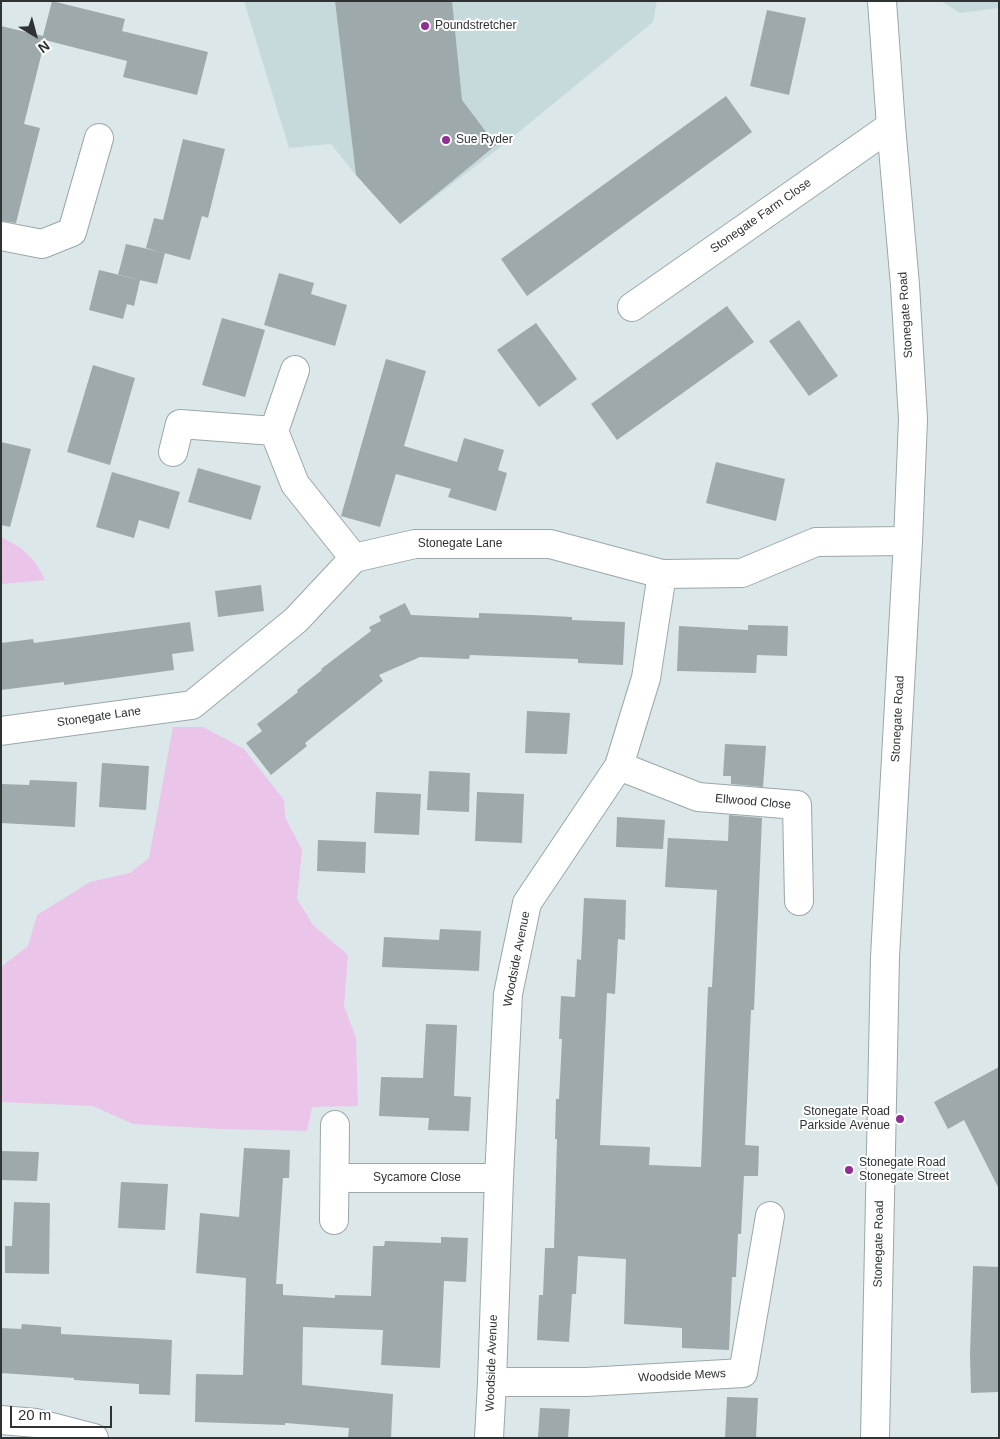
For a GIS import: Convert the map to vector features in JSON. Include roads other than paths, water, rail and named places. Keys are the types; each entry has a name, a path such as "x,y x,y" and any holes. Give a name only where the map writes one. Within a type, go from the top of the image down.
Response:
{"street":[{"name":"Stonegate Road","path":"875,1438 885,957 913,419 905,285 882,1"},
{"name":"Stonegate Farm Close","path":"632,307 891,126"},
{"path":"1,236 42,244 72,232 99,138"},
{"path":"295,370 274,431 296,484 354,558"},
{"path":"174,452 180,424 274,431"},
{"name":"Stonegate Lane","path":"1,731 192,705 296,620 354,558 415,544 550,544 662,574 742,573 816,542 908,541"},
{"name":"Woodside Avenue","path":"489,1438 508,994 527,903 619,766 646,678 662,574"},
{"name":"Ellwood Close","path":"619,766 698,797 797,805 799,901"},
{"path":"334,1220 335,1125"},
{"name":"Sycamore Close","path":"335,1178 499,1178"},
{"name":"Woodside Mews","path":"492,1382 586,1382 743,1373 770,1216"},
{"path":"1,1420 36,1423 94,1438"}],"place":[{"name":"Poundstretcher","path":"425,26"},
{"name":"Sue Ryder","path":"446,140"},
{"name":"Stonegate Road Parkside Avenue","path":"900,1119"},
{"name":"Stonegate Road Stonegate Street","path":"849,1170"}]}
